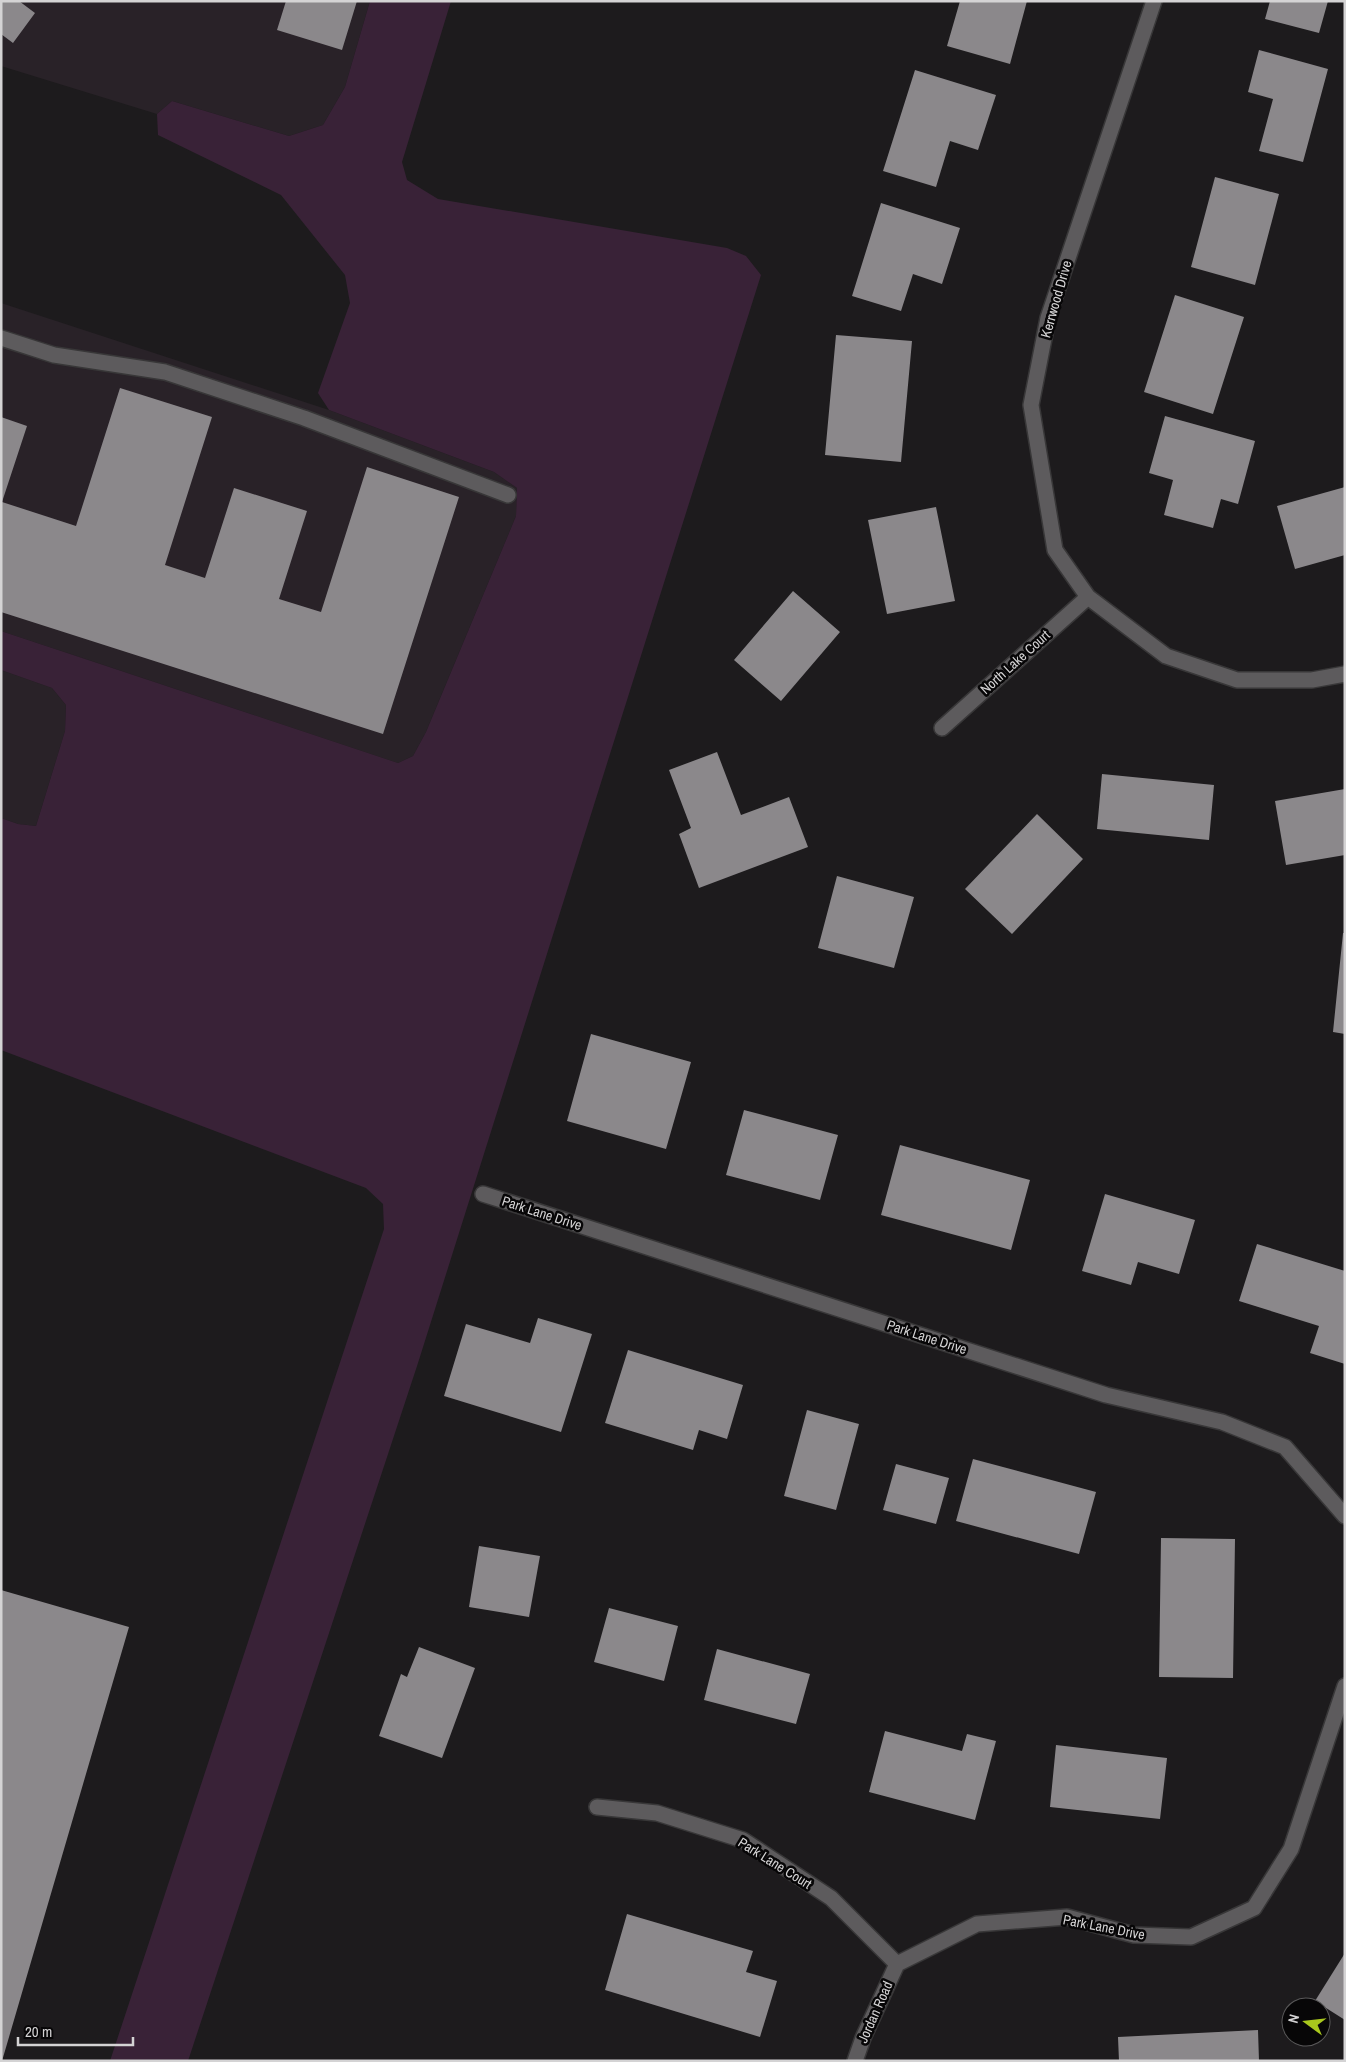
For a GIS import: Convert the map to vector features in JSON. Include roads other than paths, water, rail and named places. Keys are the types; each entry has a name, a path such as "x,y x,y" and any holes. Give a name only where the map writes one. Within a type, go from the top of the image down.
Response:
{"street":[{"name":"Kerrwood Drive","path":"1154,1 1048,318 1031,405 1055,550 1088,597 1166,656 1237,680 1312,680 1345,674"},
{"path":"1,338 54,355 165,372 304,418 508,495"},
{"name":"North Lake Court","path":"942,728 1088,597"},
{"name":"Park Lane Drive","path":"483,1194 1106,1395 1222,1422 1286,1447 1345,1516"},
{"name":"Park Lane Drive","path":"896,1964 977,1924 1067,1917 1134,1935 1191,1937 1254,1908 1291,1849 1345,1686"},
{"name":"Park Lane Court","path":"597,1807 657,1813 743,1840 831,1898 896,1964"},
{"name":"Jordan Road","path":"855,2061 863,2038 896,1964"}]}
